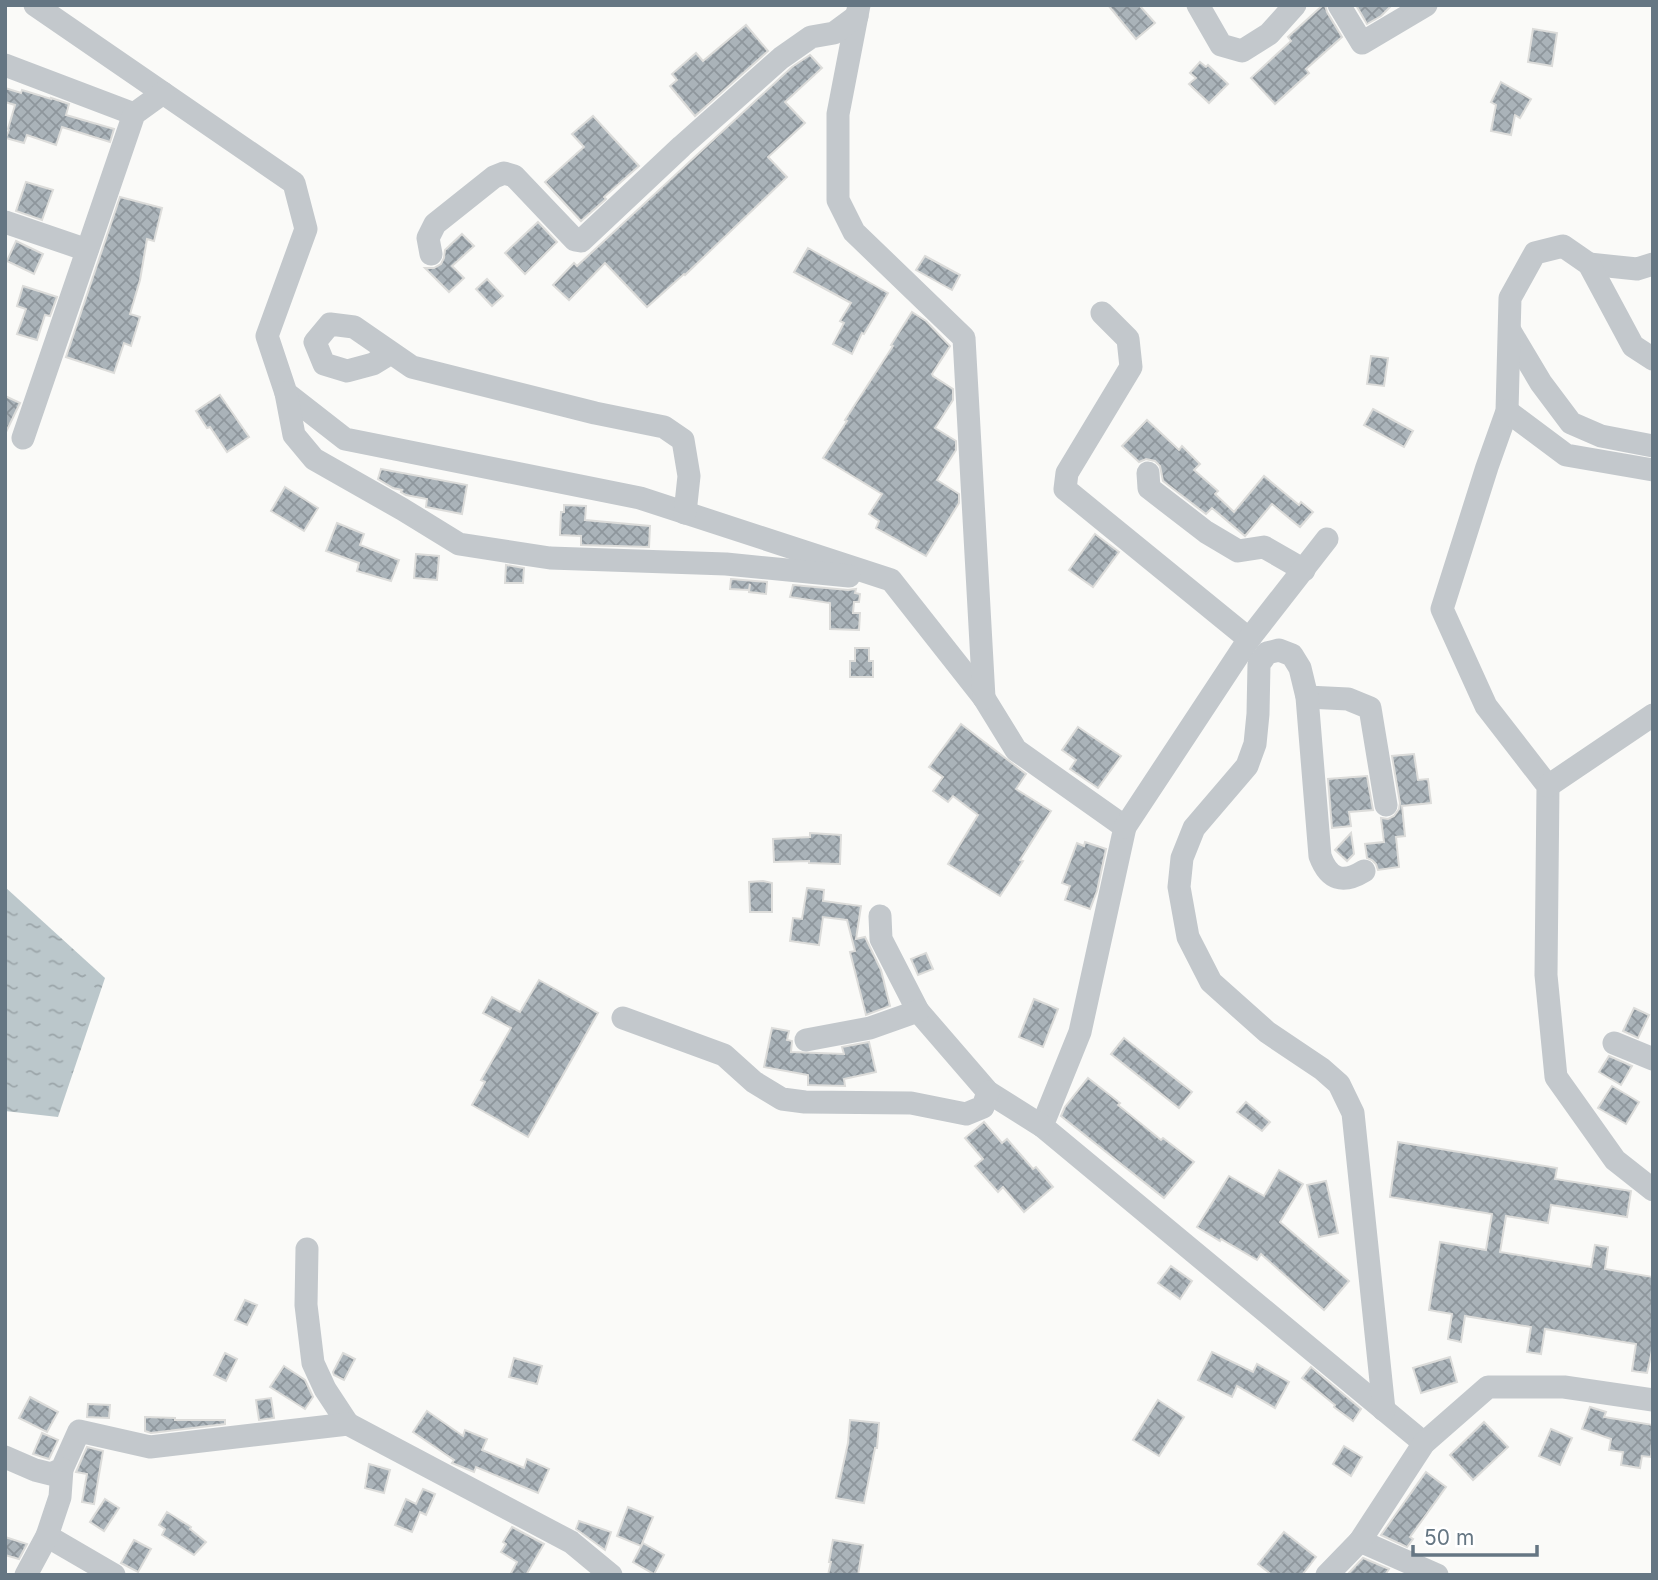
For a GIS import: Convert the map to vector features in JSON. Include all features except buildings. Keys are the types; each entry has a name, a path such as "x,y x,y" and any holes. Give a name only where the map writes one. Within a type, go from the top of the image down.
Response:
{"street":[{"path":"35,5 294,183 306,229 267,336 286,393 294,435 314,458 459,544 550,558 726,564 891,580"},
{"path":"1198,5 1221,45 1242,51 1269,34 1295,5"},
{"path":"1339,5 1362,43 1426,5"},
{"path":"430,254 428,238 435,224 494,177 504,173 514,176 575,240 581,241 781,58 811,37 834,33 858,11"},
{"path":"858,11 838,114 838,200 853,232 964,338 984,698"},
{"path":"5,65 134,114"},
{"path":"23,438 134,114 163,93"},
{"path":"5,222 87,250"},
{"path":"1653,359 1633,346 1589,264 1563,246 1535,253 1510,298 1507,411 1442,609 1486,706 1548,786 1546,975 1556,1077 1615,1160 1653,1190"},
{"path":"1589,264 1637,269 1653,264"},
{"path":"1101,313 1128,339 1131,367 1067,473 1065,489 1249,639"},
{"path":"1510,331 1541,383 1571,423 1601,436 1653,446"},
{"path":"391,353 412,367 595,413 664,426 683,440 689,476 685,513"},
{"path":"286,393 345,439 640,498 891,580 984,698 1016,750 1125,827"},
{"path":"1507,411 1566,456 1653,470"},
{"path":"1148,473 1149,488 1206,532 1238,551 1264,547 1304,570"},
{"path":"1042,1126 1080,1032 1125,827 1249,639 1327,539"},
{"path":"1364,871 1352,879 1335,877 1325,869 1320,856 1307,696 1300,668 1292,655 1279,650 1267,653 1259,664 1255,744 1247,766 1194,828 1182,858 1179,887 1188,937 1211,982 1267,1032 1322,1069 1339,1084 1353,1113 1384,1410"},
{"path":"1307,696 1348,699 1370,708 1386,804"},
{"path":"1548,786 1653,715"},
{"path":"880,916 880,939 918,1010 988,1092 1042,1126 1424,1443"},
{"path":"806,1040 870,1028 918,1010"},
{"path":"623,1018 724,1055 754,1082 782,1099 805,1102 911,1103 966,1114 983,1107 988,1092"},
{"path":"1614,1042 1653,1059"},
{"path":"307,1249 306,1305 313,1363 348,1424 571,1542 611,1575"},
{"path":"1327,1575 1360,1541 1424,1443 1488,1387 1564,1387 1653,1400"},
{"path":"26,1575 47,1536 60,1497 62,1469 79,1431 150,1447 348,1424"},
{"path":"5,1457 34,1470 51,1474 62,1469"},
{"path":"47,1536 114,1575"},
{"path":"1360,1541 1437,1575"}],"water":[{"path":"5,887 105,978 58,1117 5,1111"}]}
